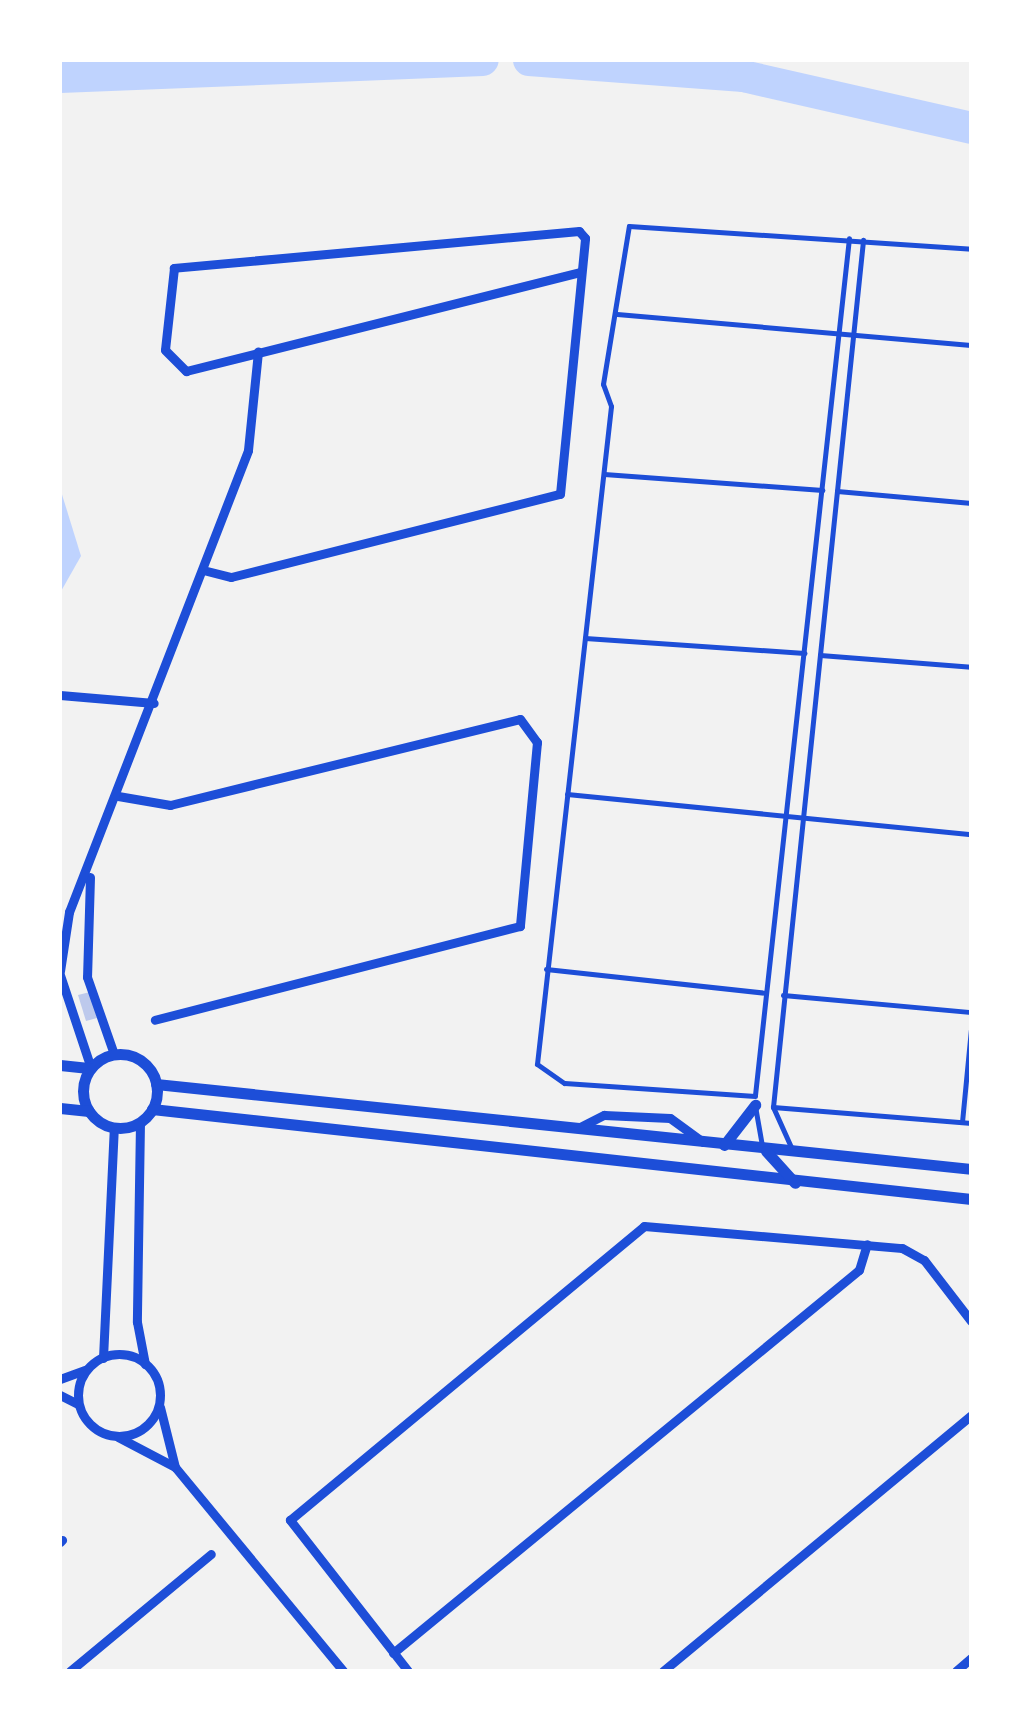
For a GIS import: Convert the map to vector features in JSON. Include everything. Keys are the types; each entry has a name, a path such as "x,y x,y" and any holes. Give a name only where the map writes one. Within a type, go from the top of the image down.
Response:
{"street":[{"path":"203,570 230,577 560,494 582,272 579,231 174,268 168,360 186,371 582,272"},
{"path":"91,1068 60,973 62,924 90,869 248,450 258,352"},
{"path":"60,695 154,703"},
{"path":"118,796 170,805 520,719 537,742 522,918 512,930 155,1020"},
{"path":"90,869 87,977 114,1054"},
{"path":"62,924 90,929"},
{"path":"60,1108 89,1111 114,1127 140,1122 152,1109 156,1084 146,1064 114,1054 91,1068 83,1089 89,1111"},
{"path":"60,1064 91,1068"},
{"path":"156,1084 800,1155 971,1169"},
{"path":"720,1146 744,1129 755,1100"},
{"path":"152,1109 795,1183 971,1199"},
{"path":"573,1130 604,1114 670,1118 705,1145"},
{"path":"140,1122 137,1322 175,1467"},
{"path":"102,1358 114,1127"},
{"path":"766,1151 795,1183"},
{"path":"408,1671 294,1534 298,1508 644,1226 866,1244 914,1252 971,1321"},
{"path":"393,1653 858,1270 866,1244"},
{"path":"60,1379 102,1358 145,1364"},
{"path":"78,1404 88,1368"},
{"path":"60,1395 78,1404 92,1428 175,1467 342,1671"},
{"path":"118,1437 140,1430 159,1401"},
{"path":"663,1671 971,1414"},
{"path":"70,1671 210,1554"},
{"path":"956,1671 971,1658"}],"lane":[{"path":"755,1100 564,1084 540,1073 546,970 604,474 604,384 631,220 971,249"},
{"path":"766,1151 755,1100 849,238"},
{"path":"800,1155 782,1137 773,1106 864,240"},
{"path":"617,314 971,346"},
{"path":"604,474 822,490"},
{"path":"837,491 971,503"},
{"path":"585,638 804,653"},
{"path":"820,655 971,666"},
{"path":"567,794 971,834"},
{"path":"546,970 766,993"},
{"path":"783,995 971,1012"},
{"path":"962,1122 971,1029"},
{"path":"773,1106 971,1123"}],"water":[{"path":"60,488 81,556 60,593"}],"building":[{"path":"90,992 97,1018 86,1021 78,995"}],"waterway":[{"path":"60,77 483,60"},
{"path":"529,60 743,76 971,128"}]}
